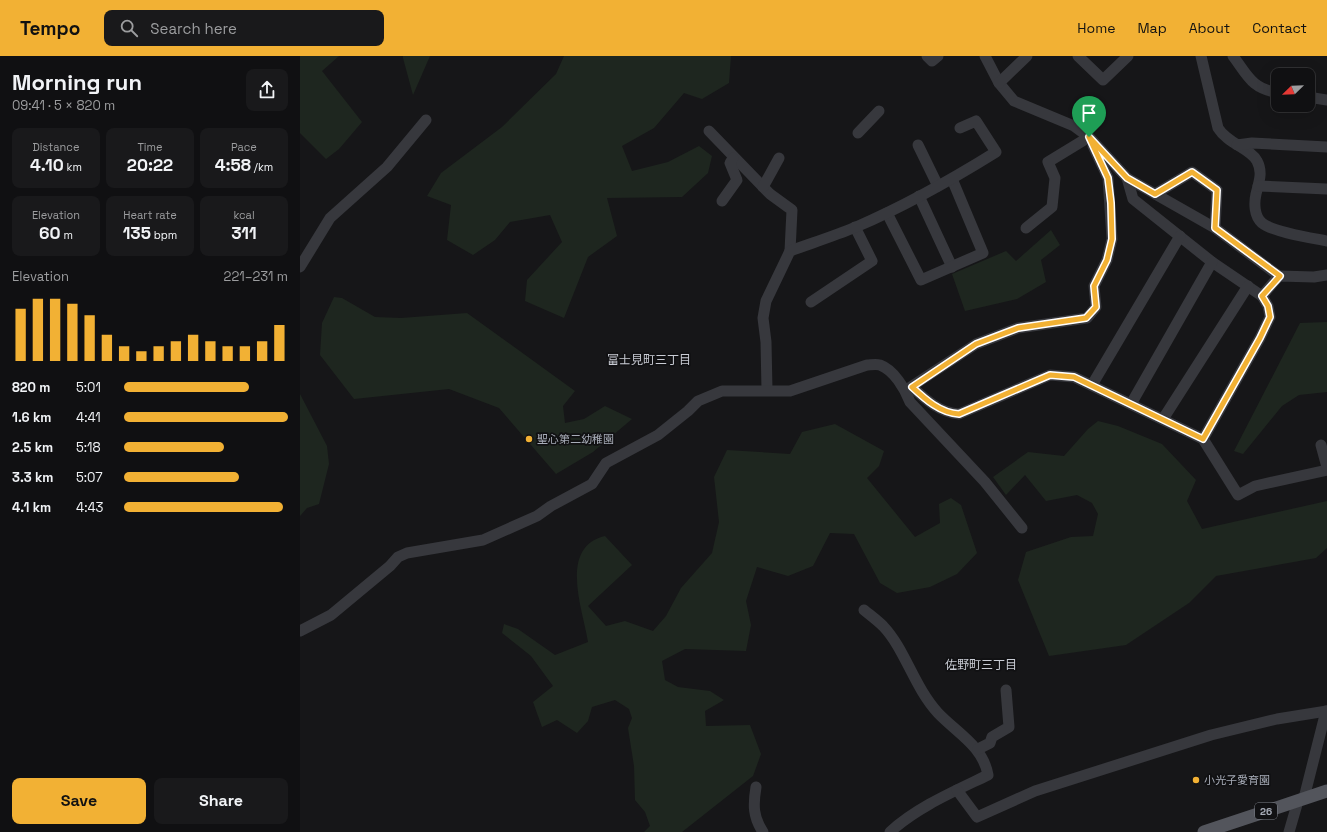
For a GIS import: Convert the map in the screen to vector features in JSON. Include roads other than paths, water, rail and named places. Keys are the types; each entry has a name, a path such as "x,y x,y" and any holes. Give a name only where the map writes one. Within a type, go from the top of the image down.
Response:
{"main road":[{"name":"26","path":"1204,832 1327,791"}],"street":[{"path":"927,56 932,61 938,56"},
{"path":"985,56 999,83 1014,101 1074,126 1089,137 1127,178 1215,228 1280,276 1314,277 1327,275"},
{"path":"999,83 1027,56"},
{"path":"1078,56 1103,80 1128,56"},
{"path":"1201,56 1218,128 1223,137 1256,159 1261,171 1254,203 1257,215 1262,223 1282,231 1327,241"},
{"path":"1233,56 1254,85 1262,90 1271,92"},
{"path":"1315,98 1327,100"},
{"path":"858,133 879,111"},
{"path":"300,267 330,218 387,166 426,120"},
{"path":"790,251 855,228 887,213 952,179 996,152 976,121 960,128"},
{"path":"709,131 733,158 770,194 792,210 790,251 766,301 763,318 766,342 767,390"},
{"path":"1026,228 1052,207 1055,178 1048,162 1089,137"},
{"path":"909,388 976,344 1018,328 1086,318 1096,307 1094,286 1107,260 1112,239 1111,203 1108,178 1089,137"},
{"path":"1237,145 1252,143 1327,147"},
{"path":"918,145 938,186"},
{"path":"722,201 737,180 730,163 733,158"},
{"path":"763,187 780,158"},
{"path":"1155,194 1192,172 1217,190 1215,228"},
{"path":"1127,178 1133,199 1212,262 1262,296 1268,306 1270,317 1260,338 1203,439"},
{"path":"887,213 921,280 983,253 952,179"},
{"path":"1258,186 1327,189"},
{"path":"919,196 952,267"},
{"path":"811,302 872,261 855,228"},
{"path":"1092,385 1180,236"},
{"path":"1131,404 1212,262"},
{"path":"1262,296 1280,276"},
{"path":"1163,419 1248,286"},
{"path":"300,631 331,615 390,566 398,557 415,550 427,550 483,540 537,516 551,506 592,484 606,463 658,435 698,401 722,391 790,391 867,365 879,364 909,388 948,414 959,414 1050,375 1074,377 1203,439 1238,495 1255,486 1327,470"},
{"path":"909,388 910,402 986,482 1022,528"},
{"path":"1321,445 1327,467"},
{"path":"864,610 883,626 899,650 919,688 938,712 978,749 987,766 988,775 957,790 907,819 890,832"},
{"path":"978,749 990,743 992,737 1009,727 1006,690"},
{"path":"957,790 977,816 1035,791 1211,735 1277,719 1327,711 1301,799 1289,832"},
{"path":"756,787 754,797 756,820 763,832"}],"place":[{"name":"聖心第二幼稚園","path":"529,439"},
{"name":"小光子愛育園","path":"1196,780"}],"district":[{"name":"富士見町三丁目","path":"649,360"},
{"name":"佐野町三丁目","path":"981,665"}]}
